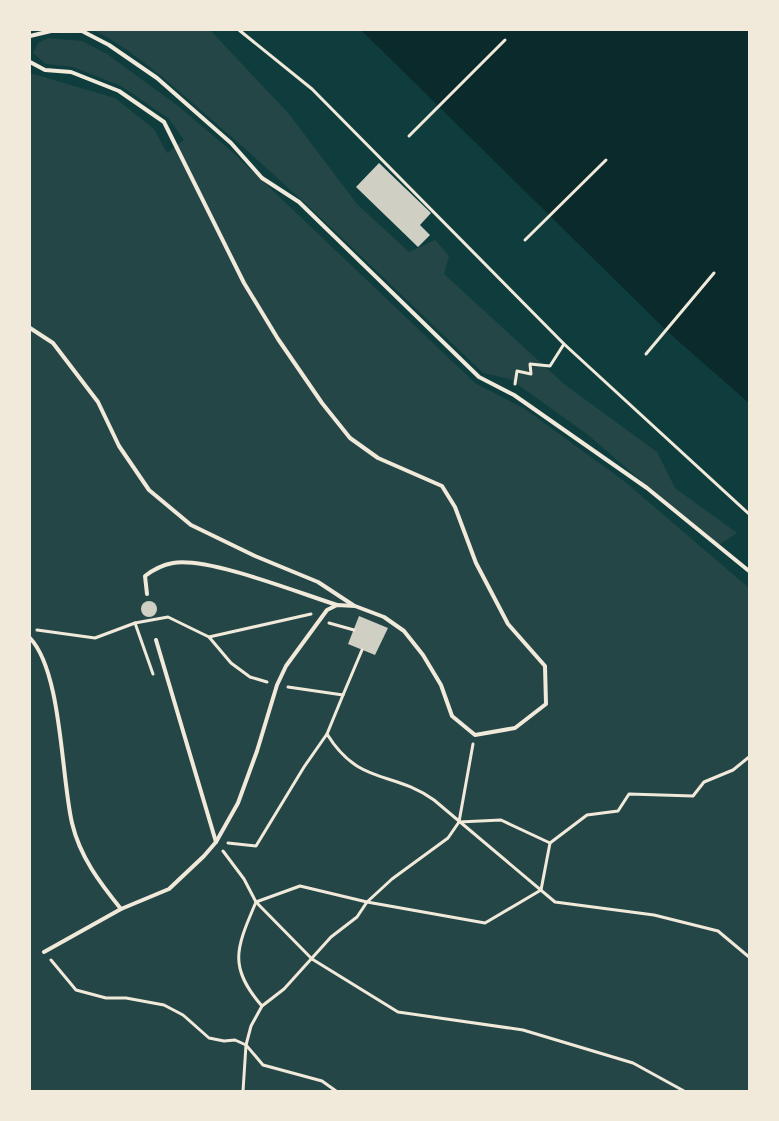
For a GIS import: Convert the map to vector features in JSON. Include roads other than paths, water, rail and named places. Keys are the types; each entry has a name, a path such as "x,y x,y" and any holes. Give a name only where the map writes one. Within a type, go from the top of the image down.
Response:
{"lane":[{"path":"30,36 51,31 82,31 109,45 157,78 231,143 262,178 300,202 479,377 514,395 647,488 749,571"},
{"path":"30,62 45,70 71,72 119,91 164,122 244,283 278,339 322,403 350,438 378,458 442,486 455,507 476,563 508,624 545,666 546,704 515,728 474,735 452,716 441,685 423,655 404,631 384,617 355,606 318,582 255,556 191,525 149,490 119,446 98,402 53,342 30,328"},
{"path":"147,594 145,576 158,567 175,563 208,564 336,605 355,606"},
{"path":"44,952 122,909 169,889 216,842 238,803 277,685 286,666 326,610 336,605"},
{"path":"30,638 36,644 52,687 72,824 93,874 122,909"},
{"path":"156,640 216,842"}]}
